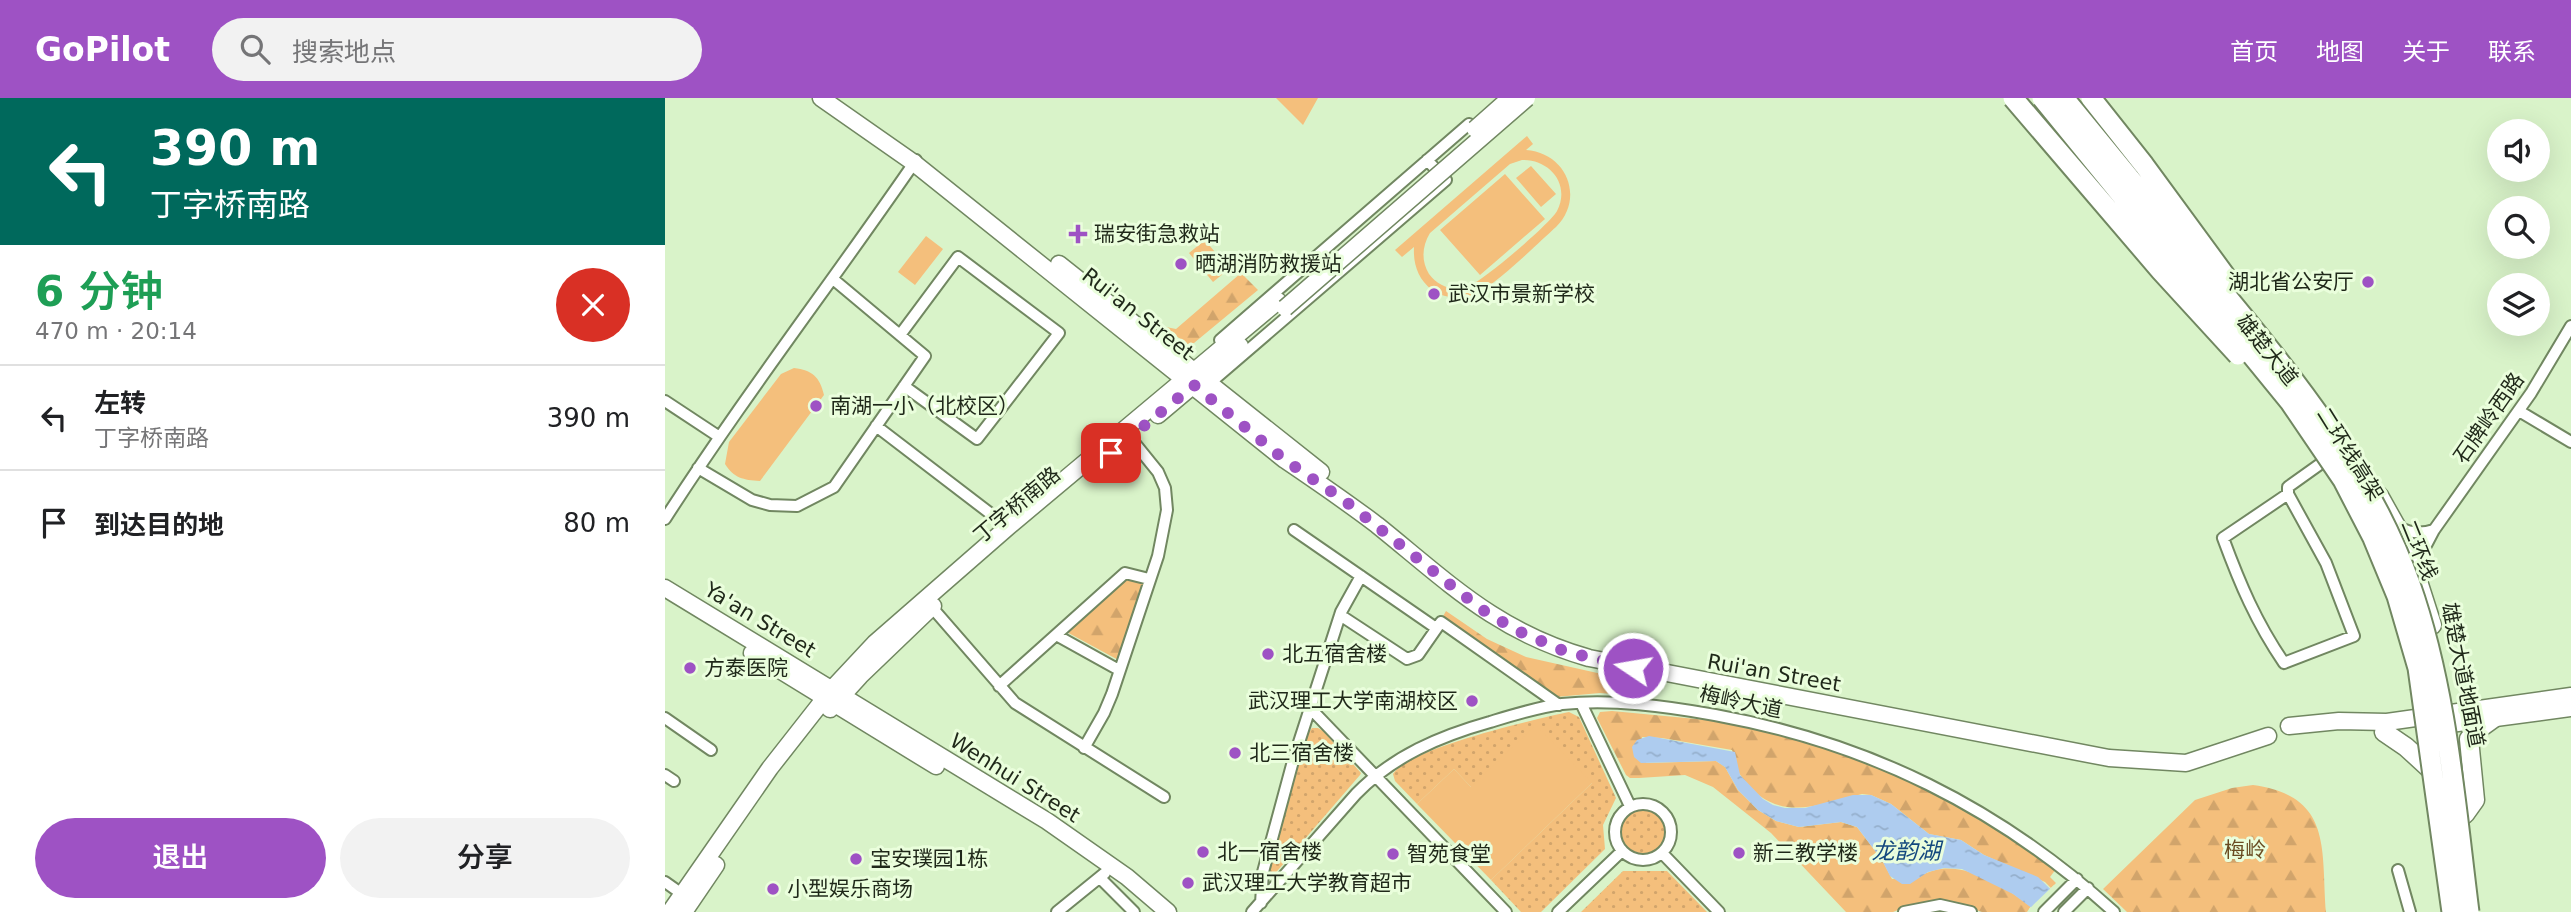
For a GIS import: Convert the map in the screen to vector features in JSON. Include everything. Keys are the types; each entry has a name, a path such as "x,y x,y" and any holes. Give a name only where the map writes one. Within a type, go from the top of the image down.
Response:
{"highway":[{"path":"2013,98 2161,271 2261,381 2333,476 2372,549 2385,580 2406,646 2426,727"},
{"name":"二环线高架","path":"2042,98 2267,371 2343,480 2384,562 2402,609 2419,668 2453,912"},
{"name":"二环线","path":"2064,98 2283,364 2363,482 2410,585 2437,687 2469,912"},
{"path":"2091,98 2198,236 2265,331 2283,364"}],"main road":[{"name":"Rui'an Street","path":"821,98 916,159"},
{"name":"Rui'an Street","path":"835,98 1196,377 1285,460 1376,525 1473,604 1502,623 1564,651 1700,682 1783,695 2109,758 2186,763 2267,734"},
{"name":"丁字桥南路","path":"1281,304 1510,98"},
{"name":"丁字桥南路","path":"928,603 1008,527 1196,377 1527,98"},
{"name":"雄楚大道","path":"2030,98 2279,401 2323,462 2365,536 2393,603 2426,727 2430,769 2445,847 2453,912"},
{"name":"雄楚大道地面道","path":"2073,98 2352,450 2397,527 2414,568 2442,661 2478,912"},
{"name":"丁字桥南路","path":"684,912 778,773 876,643 1014,534 1127,433"},
{"name":"Ya'an Street","path":"666,593 833,697"},
{"path":"2426,727 2347,721 2290,728 2349,728 2384,732 2426,727 2452,717 2571,696"},
{"name":"丁字桥南路","path":"670,912 770,768 833,697"},
{"name":"Wenhui Street","path":"833,697 1061,841 1152,912"},
{"name":"Wenhui Street","path":"833,697 1047,821 1127,877 1168,912"},
{"path":"2452,717 2494,718 2571,708"},
{"path":"2465,814 2475,800 2469,739 2494,718"},
{"path":"2384,732 2411,751 2430,769"}],"street":[{"path":"1196,377 1427,160 1469,124"},
{"path":"665,519 718,436 833,279 916,159"},
{"path":"1196,377 1446,180 1427,160"},
{"path":"900,335 958,257 1059,333 977,439 904,386"},
{"path":"698,468 752,500 770,505 797,506 834,487 925,356 833,279"},
{"name":"石牌岭西路","path":"2414,568 2434,530 2519,411 2571,326"},
{"path":"665,401 718,436"},
{"path":"2519,411 2571,442"},
{"path":"876,426 1008,527"},
{"path":"1084,748 1104,713 1163,534 1167,496 1158,472 1127,433"},
{"path":"2288,494 2223,538 2257,621 2284,663 2354,636 2326,563 2288,494 2288,487 2323,462"},
{"path":"2397,527 2423,534 2434,530"},
{"path":"1294,530 1436,628"},
{"path":"999,686 1125,573 1149,579"},
{"path":"1261,903 1263,872 1310,708 1340,615 1361,576"},
{"path":"928,603 999,686 1024,709 1164,797"},
{"path":"1340,615 1407,659 1418,655 1441,622 1559,705"},
{"path":"1056,635 1119,670"},
{"path":"1581,703 1630,806"},
{"name":"梅岭大道","path":"1252,912 1374,776 1399,758 1456,733 1513,715 1581,703 1644,704 1705,713 1773,728 1852,751 1929,783 1979,810 2077,879 2115,912"},
{"path":"1310,708 1506,912"},
{"path":"665,718 712,750"},
{"path":"1641,803 1653,805 1667,816 1672,832 1669,844 1662,853 1644,860 1634,859 1622,851 1615,839 1615,824 1630,806 1641,803"},
{"path":"1558,912 1622,851"},
{"path":"1662,853 1719,912"},
{"path":"2398,870 2410,912"},
{"path":"1057,912 1103,875 1134,912"},
{"path":"2044,912 2077,879"},
{"path":"665,882 682,894"},
{"path":"2064,912 2088,888"},
{"path":"1904,912 1933,905 1971,912"}],"green space":[{"path":"1276,98 1318,98 1303,125"},
{"path":"1527,136 1533,144 1526,150 1552,159 1567,179 1569,203 1565,215 1556,227 1503,275 1473,295 1457,298 1437,293 1427,286 1420,276 1414,259 1414,247 1402,257 1395,250","holes":["1522,160 1532,161 1549,169 1559,183 1561,201 1552,218 1515,252 1475,283 1456,289 1437,282 1426,269 1424,259 1425,243 1430,233 1510,164"]},
{"path":"1531,166 1556,194 1541,207 1516,178"},
{"path":"1505,174 1545,219 1480,275 1440,230"},
{"path":"926,236 943,249 915,285 898,272"},
{"path":"1205,240 1229,269 1213,282 1189,253"},
{"path":"1241,273 1258,290 1194,343 1186,344 1166,327 1176,329"},
{"path":"794,368 814,376 824,395 760,481 739,477 725,464 729,442 781,374"},
{"path":"1125,573 1149,579 1122,662 1063,630"},
{"path":"1446,611 1487,639 1526,657 1642,683 1640,696 1600,693 1556,697 1442,618"},
{"path":"1569,712 1579,717 1616,798 1603,825 1605,849 1541,912 1521,912 1491,880 1592,783 1471,787 1454,769 1417,804 1395,781 1393,774 1422,754 1447,745"},
{"path":"1600,712 1707,720 1779,734 1828,748 1929,789 1997,827 2056,869 2050,877 2056,883 2051,888 2045,882 1984,855 1961,840 1929,834 1891,804 1871,795 1862,794 1797,808 1782,806 1768,801 1754,791 1739,773 1732,750 1642,737 1646,763 1716,761 1725,767 1738,790 1758,810 1776,821 1799,827 1841,822 1857,827 1882,860 1892,879 1915,877 1941,869 1965,871 1989,880 2031,906 2027,912 1982,912 1947,901 1893,912 1846,912 1771,833 1713,787 1685,775 1630,778 1626,775 1597,718"},
{"path":"1536,725 1592,783 1491,880 1417,804 1454,769 1471,787"},
{"path":"1312,728 1323,731 1361,773 1272,877 1266,872 1307,735"},
{"name":"梅岭","path":"2253,785 2279,791 2297,801 2310,813 2318,829 2322,847 2326,912 2127,912 2103,889 2195,800 2232,788"},
{"path":"1643,808 1659,815 1666,831 1659,847 1643,854 1627,847 1620,831 1627,815"},
{"path":"1623,871 1667,871 1707,912 1581,912"}],"water":[{"name":"龙韵湖","path":"1649,736 1735,752 1740,775 1763,799 1773,805 1805,808 1853,795 1871,795 1891,804 1929,834 1961,840 1984,855 2038,877 2074,912 2037,912 2013,894 1962,869 1944,868 1928,872 1910,884 1902,884 1890,876 1882,860 1857,827 1841,822 1799,827 1776,821 1758,810 1738,790 1725,767 1716,761 1641,763 1634,757 1632,747 1637,740"}],"pier":[{"path":"2054,885 2078,912 2032,912 2029,909"}],"place":[{"name":"瑞安街急救站","path":"1078,234"},
{"name":"晒湖消防救援站","path":"1181,264"},
{"name":"湖北省公安厅","path":"2368,282"},
{"name":"武汉市景新学校","path":"1434,294"},
{"name":"南湖一小（北校区）","path":"816,406"},
{"name":"北五宿舍楼","path":"1268,654"},
{"name":"方泰医院","path":"690,668"},
{"name":"武汉理工大学南湖校区","path":"1472,701"},
{"name":"北三宿舍楼","path":"1235,753"},
{"name":"北一宿舍楼","path":"1203,852"},
{"name":"新三教学楼","path":"1739,853"},
{"name":"智苑食堂","path":"1393,854"},
{"name":"宝安璞园1栋","path":"856,859"},
{"name":"武汉理工大学教育超市","path":"1188,883"},
{"name":"小型娱乐商场","path":"773,889"}],"route":[{"path":"1111,453 1194,385 1285,460 1345,501 1461,594 1502,623 1564,651 1633,668"}]}
